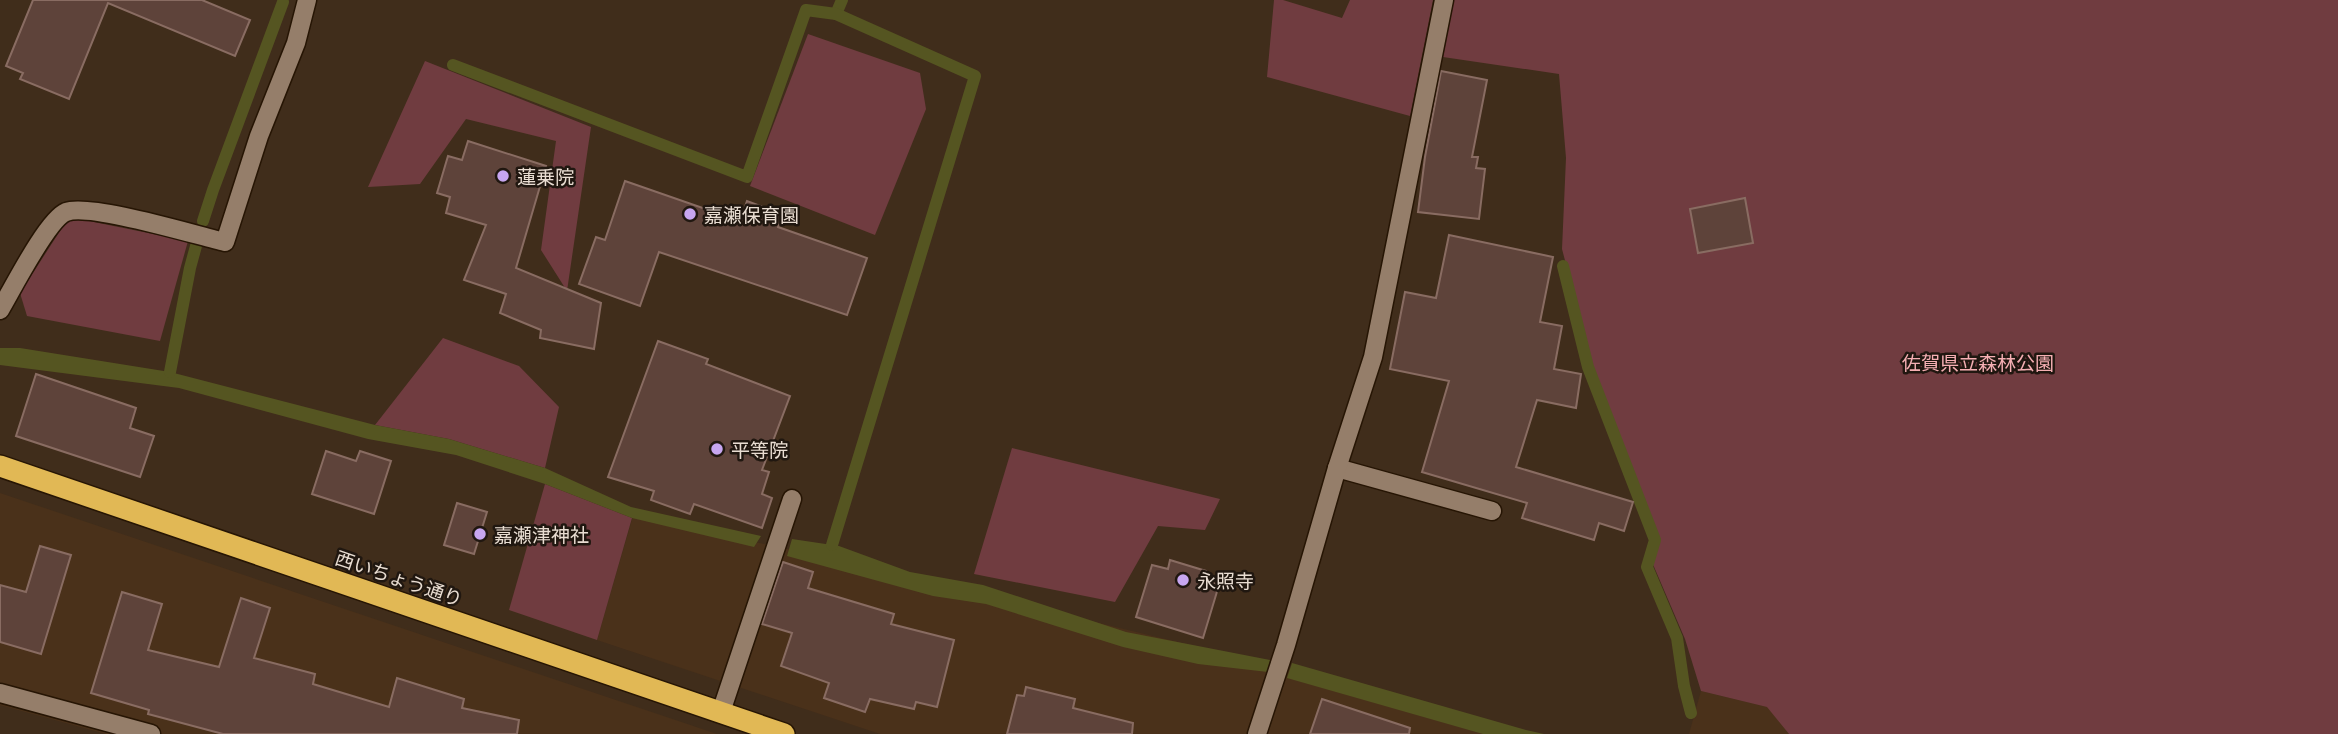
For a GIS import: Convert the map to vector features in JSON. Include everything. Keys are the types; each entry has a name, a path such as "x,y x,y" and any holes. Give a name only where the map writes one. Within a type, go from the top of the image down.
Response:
{"highway":[{"name":"西いちょう通り","path":"0,466 784,734"}],"street":[{"path":"0,310 48,229 65,212 91,210 225,242 259,136 296,43 307,0"},
{"path":"1256,734 1286,645 1373,357 1444,0"},
{"path":"1338,468 1492,511"},
{"path":"721,712 792,499"},
{"path":"0,693 151,734"}],"shaded area":[{"path":"0,348 20,348 170,372 375,425 449,439 545,468 631,507 761,536 754,547 632,518 545,484 456,455 368,439 179,388 0,365"},
{"path":"0,493 717,734 106,734 0,705"},
{"path":"633,516 834,559 1285,668 1521,734 880,734 597,640"},
{"path":"792,539 839,546 910,572 983,585 1126,632 1270,660 1268,672 1198,664 1123,647 986,604 933,596 787,556"},
{"path":"1292,663 1544,734 1483,734 1287,678"},
{"path":"1701,691 1768,707 1789,734 1689,734"}],"green space":[{"path":"1274,0 1283,0 1342,18 1350,0 1433,0 1410,116 1267,77"},
{"name":"佐賀県立森林公園","path":"1454,0 2338,0 2338,734 1789,734 1767,707 1701,691 1685,639 1652,562 1660,541 1593,367 1562,249 1566,158 1559,74 1443,57"},
{"path":"808,34 920,73 926,109 875,235 750,186"},
{"path":"425,61 591,127 567,291 541,250 556,141 466,119 420,184 368,187"},
{"path":"69,217 188,241 160,341 27,316 20,293"},
{"path":"443,338 519,366 559,407 545,468 449,439 375,425"},
{"path":"1012,448 1220,499 1205,530 1158,526 1115,602 974,574"},
{"path":"545,484 632,518 597,640 509,610"}],"building":[{"path":"33,0 202,0 250,20 235,56 108,3 69,99 20,79 23,73 6,66"},
{"path":"1441,71 1487,80 1472,157 1478,157 1476,168 1485,169 1479,219 1418,212"},
{"path":"468,141 546,166 516,268 601,303 594,349 540,338 541,330 500,313 506,294 464,280 486,225 446,213 450,197 437,193 448,156 462,160"},
{"path":"625,181 740,221 747,201 782,214 778,227 867,258 847,315 659,252 640,306 579,284 596,237 605,240"},
{"path":"1745,198 1753,243 1698,253 1690,209"},
{"path":"1449,235 1553,257 1540,322 1562,326 1554,369 1581,374 1576,408 1537,400 1516,467 1633,502 1624,531 1599,523 1594,540 1522,518 1527,503 1422,472 1449,381 1390,369 1405,292 1436,298"},
{"path":"658,341 708,359 706,364 790,396 762,470 769,472 762,494 772,498 762,528 694,504 690,514 651,500 654,491 608,477"},
{"path":"36,374 136,408 130,428 154,436 140,477 16,436"},
{"path":"326,451 356,461 360,451 391,461 374,514 312,494"},
{"path":"457,503 487,512 474,554 444,545"},
{"path":"40,546 71,555 41,654 0,642 0,585 26,592"},
{"path":"1170,560 1206,571 1203,580 1219,585 1203,638 1136,617 1152,565 1168,569"},
{"path":"783,562 813,572 808,588 894,614 891,624 954,640 937,707 916,702 914,709 870,699 865,712 824,698 829,683 781,666 792,633 762,624"},
{"path":"122,592 162,604 148,650 219,667 241,598 270,608 254,658 315,674 313,684 389,707 397,678 464,699 462,708 519,720 517,734 223,734 148,714 149,710 91,693"},
{"path":"1026,687 1075,699 1073,708 1133,723 1132,734 1007,734 1017,695 1024,696"},
{"path":"1322,699 1410,728 1409,734 1310,734"}],"waterway":[{"path":"836,14 842,0"},
{"path":"203,221 283,2"},
{"path":"453,65 747,177 806,10 836,14 975,76 832,545"},
{"path":"170,372 196,246"},
{"path":"1563,266 1588,367 1655,540 1647,567 1677,638 1691,713"}],"place":[{"name":"蓮乗院","path":"503,176"},
{"name":"嘉瀬保育園","path":"690,214"},
{"name":"平等院","path":"717,449"},
{"name":"嘉瀬津神社","path":"480,534"},
{"name":"永照寺","path":"1183,580"}]}
